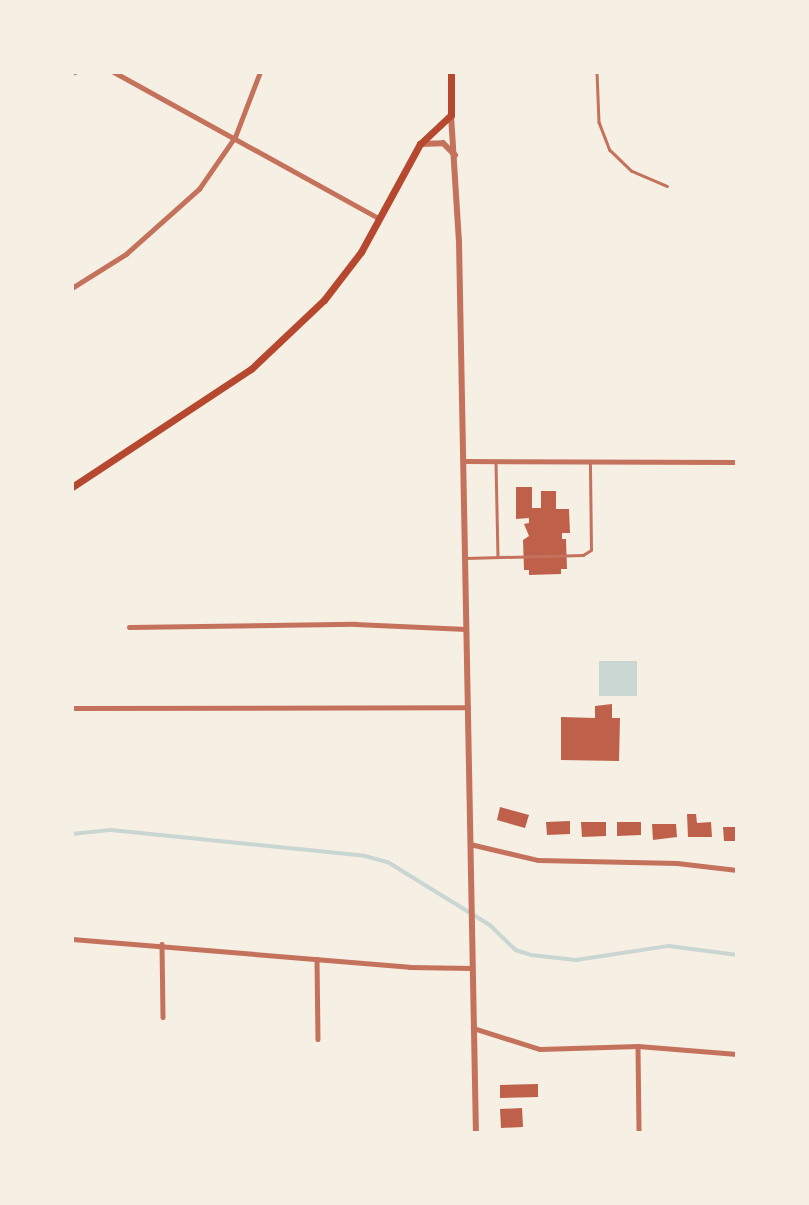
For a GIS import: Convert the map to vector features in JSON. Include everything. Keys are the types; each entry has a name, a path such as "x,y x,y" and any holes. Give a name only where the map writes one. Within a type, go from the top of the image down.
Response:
{"main road":[{"path":"72,487 186,415 281,343 324,300 380,218 421,144 451,115 451,72"}],"street":[{"path":"114,72 380,218"},
{"path":"72,288 126,254 199,189 235,137 260,72"},
{"path":"451,115 456,155 476,1133"},
{"path":"421,144 443,143 456,155"},
{"path":"463,461 737,462"},
{"path":"129,627 355,624 466,629"},
{"path":"72,708 468,708"},
{"path":"470,844 538,860 691,864 737,870"},
{"path":"72,939 472,968"},
{"path":"162,944 163,1017"},
{"path":"317,958 318,1039"},
{"path":"473,1028 540,1049 638,1046 737,1054"},
{"path":"638,1046 639,1133"}],"lane":[{"path":"597,72 599,122 610,150 632,171 667,186"},
{"path":"496,462 498,557"},
{"path":"465,558 583,555 591,550 590,462"}],"shaded area":[{"path":"599,661 637,661 637,696 599,696"}],"building":[{"path":"516,487 532,487 532,508 541,508 541,491 556,491 556,509 569,509 570,533 562,533 562,539 566,539 567,569 561,569 561,574 529,575 529,570 524,570 523,540 529,536 524,524 529,523 529,518 516,519"},
{"path":"612,704 612,718 620,718 619,761 561,760 561,717 595,718 595,706"},
{"path":"500,807 529,815 525,828 497,820"},
{"path":"687,814 696,814 697,823 711,822 712,837 688,837"},
{"path":"570,821 570,834 547,835 546,822"},
{"path":"581,822 606,822 606,836 582,837"},
{"path":"617,822 641,822 641,835 617,836"},
{"path":"652,824 676,824 677,837 653,840"},
{"path":"723,827 737,827 737,841 724,841"},
{"path":"538,1084 538,1097 500,1098 500,1085"},
{"path":"522,1108 523,1127 501,1128 500,1109"}],"waterway":[{"path":"72,834 111,830 365,856 388,862 490,925 516,950 531,955 576,960 669,946 737,955"}]}
